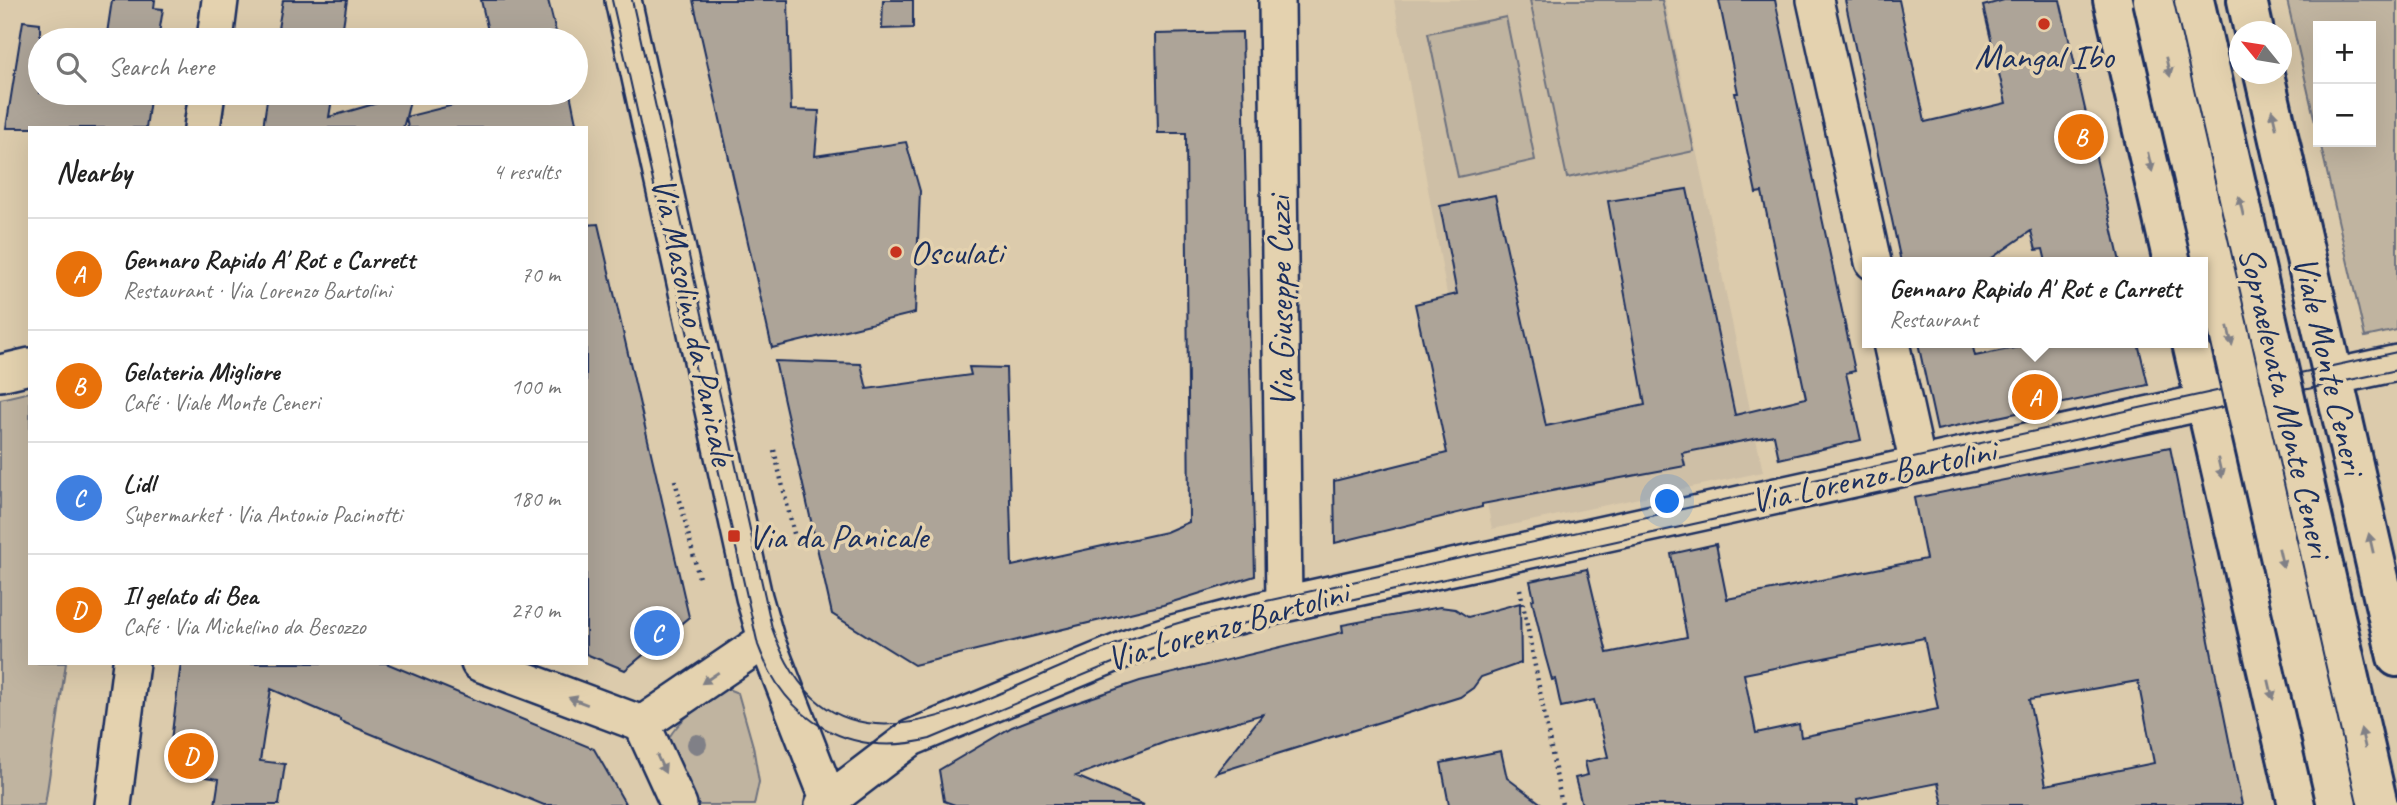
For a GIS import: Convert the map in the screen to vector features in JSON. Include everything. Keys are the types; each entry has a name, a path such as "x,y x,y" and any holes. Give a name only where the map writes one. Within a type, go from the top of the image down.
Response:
{"main road":[{"path":"2113,0 2172,257"},
{"name":"Sopraelevata Monte Ceneri","path":"2153,0 2337,805"},
{"name":"Sopraelevata Monte Ceneri","path":"2194,0 2378,805"},
{"path":"2247,0 2252,21"},
{"name":"Viale Monte Ceneri","path":"2266,84 2397,657"},
{"path":"2193,348 2298,805"},
{"name":"Via Lorenzo Bartolini","path":"2205,402 2333,377"}],"street":[{"path":"216,28 220,0"},
{"name":"Via Masolino da Panicale","path":"623,0 754,597 767,642 833,803"},
{"name":"Via Giuseppe Cuzzi","path":"1277,0 1284,604"},
{"path":"1815,0 1872,257"},
{"path":"202,126 205,105"},
{"path":"1892,348 1918,465"},
{"name":"Via Lorenzo Bartolini","path":"2333,377 2397,363"},
{"path":"0,373 28,366"},
{"name":"Via Lorenzo Bartolini","path":"833,803 911,738 1133,646 1173,633 1284,604 2205,402"},
{"path":"642,724 758,645 767,642"},
{"path":"113,805 131,665"},
{"path":"484,665 642,724 679,805"}],"path":[{"path":"774,450 797,546"},
{"path":"675,480 699,578"},
{"path":"1513,554 1562,805"}],"shaded area":[{"path":"1394,0 1665,0 1763,472 1492,529"},
{"path":"1530,0 1662,0 1694,151 1567,178"},
{"path":"2287,0 2397,0 2397,330 2365,337 2321,147 2376,147 2376,21 2313,21 2313,113"},
{"path":"1506,17 1535,160 1458,177 1428,33"},
{"path":"28,392 28,665 66,665 45,805 0,805 0,399"},
{"path":"725,688 738,693 753,746 759,782 754,805 698,805 668,751 669,738 681,722"}],"building":[{"path":"112,0 155,0 154,8 163,9 160,28 108,28"},
{"path":"283,0 347,0 343,28 278,28"},
{"path":"481,0 548,0 555,28 487,28"},
{"path":"693,0 788,0 791,110 819,111 815,156 906,142 920,191 915,313 772,348"},
{"path":"883,0 913,0 913,28 882,29"},
{"path":"1719,0 1775,0 1855,371 1846,373 1861,440 1779,459 1774,435 1682,453 1685,466 1482,504 1482,507 1335,543 1334,481 1447,453 1415,304 1457,294 1440,206 1495,195 1546,426 1645,405 1608,201 1687,189 1735,415 1806,398 1762,192 1756,193"},
{"path":"1845,0 1899,0 1925,122 2006,103 1983,6 2004,0 2060,0 2119,257 2045,257 2043,249 2036,250 2031,231 1993,257 1900,257"},
{"path":"23,21 40,23 40,28 28,28 28,105 149,105 146,126 6,128"},
{"path":"1242,32 1255,576 1163,605 914,665 832,614 775,361 861,364 867,389 971,375 969,367 1006,368 1012,566 1166,532 1189,522 1186,133 1158,133 1156,34"},
{"path":"266,105 331,105 329,117 370,105 409,105 404,126 263,126"},
{"path":"454,105 572,105 577,126 408,126 406,117"},
{"path":"598,224 689,617 625,670 588,655 588,225"},
{"path":"1919,348 1973,348 1975,356 2014,348 2139,348 2148,385 1937,430"},
{"path":"2170,447 2242,805 1943,805 1938,783 1857,799 1858,805 1582,805 1575,778 1588,775 1585,762 1608,757 1594,700 1561,707 1555,679 1552,680 1545,655 1530,581 1587,569 1607,653 1687,637 1671,554 1716,544 1727,599 1926,559 1914,498","holes":["1924,638 1938,709 1801,737 1799,724 1756,733 1744,674","2138,681 2154,763 2046,785 2029,700"]},
{"path":"1520,603 1521,663 1481,677 1473,688 1460,697 1216,773 1263,714 1168,741 1076,776 1144,805 955,805 944,801 939,770 1012,727 1058,709 1140,681 1343,632 1342,625 1440,607 1455,609 1468,617"},
{"path":"181,665 391,665 594,749 626,805 544,805 340,721 271,689 260,761 285,764 279,805 215,805 219,779 167,771"},
{"path":"1501,751 1507,778 1543,805 1449,805 1441,763"}],"tram line":[{"path":"612,0 758,645 770,672 785,695 804,714 824,728 848,738 873,744 901,744 930,739 1172,641 2223,407"},
{"path":"632,0 772,628 797,678 828,709 864,723 903,723 946,714 1132,638 1230,609 2221,390"},
{"path":"2300,373 2397,352"},
{"path":"2303,390 2397,370"}],"place":[{"name":"Mangal Ibo","path":"2044,24"},
{"name":"Gelateria Migliore","path":"2081,137"},
{"name":"Osculati","path":"896,252"},
{"name":"Gennaro Rapido A' Rot e Carrett","path":"2035,397"},
{"name":"Via da Panicale","path":"734,536"},
{"name":"Lidl","path":"657,633"},
{"name":"Il gelato di Bea","path":"191,756"}]}
